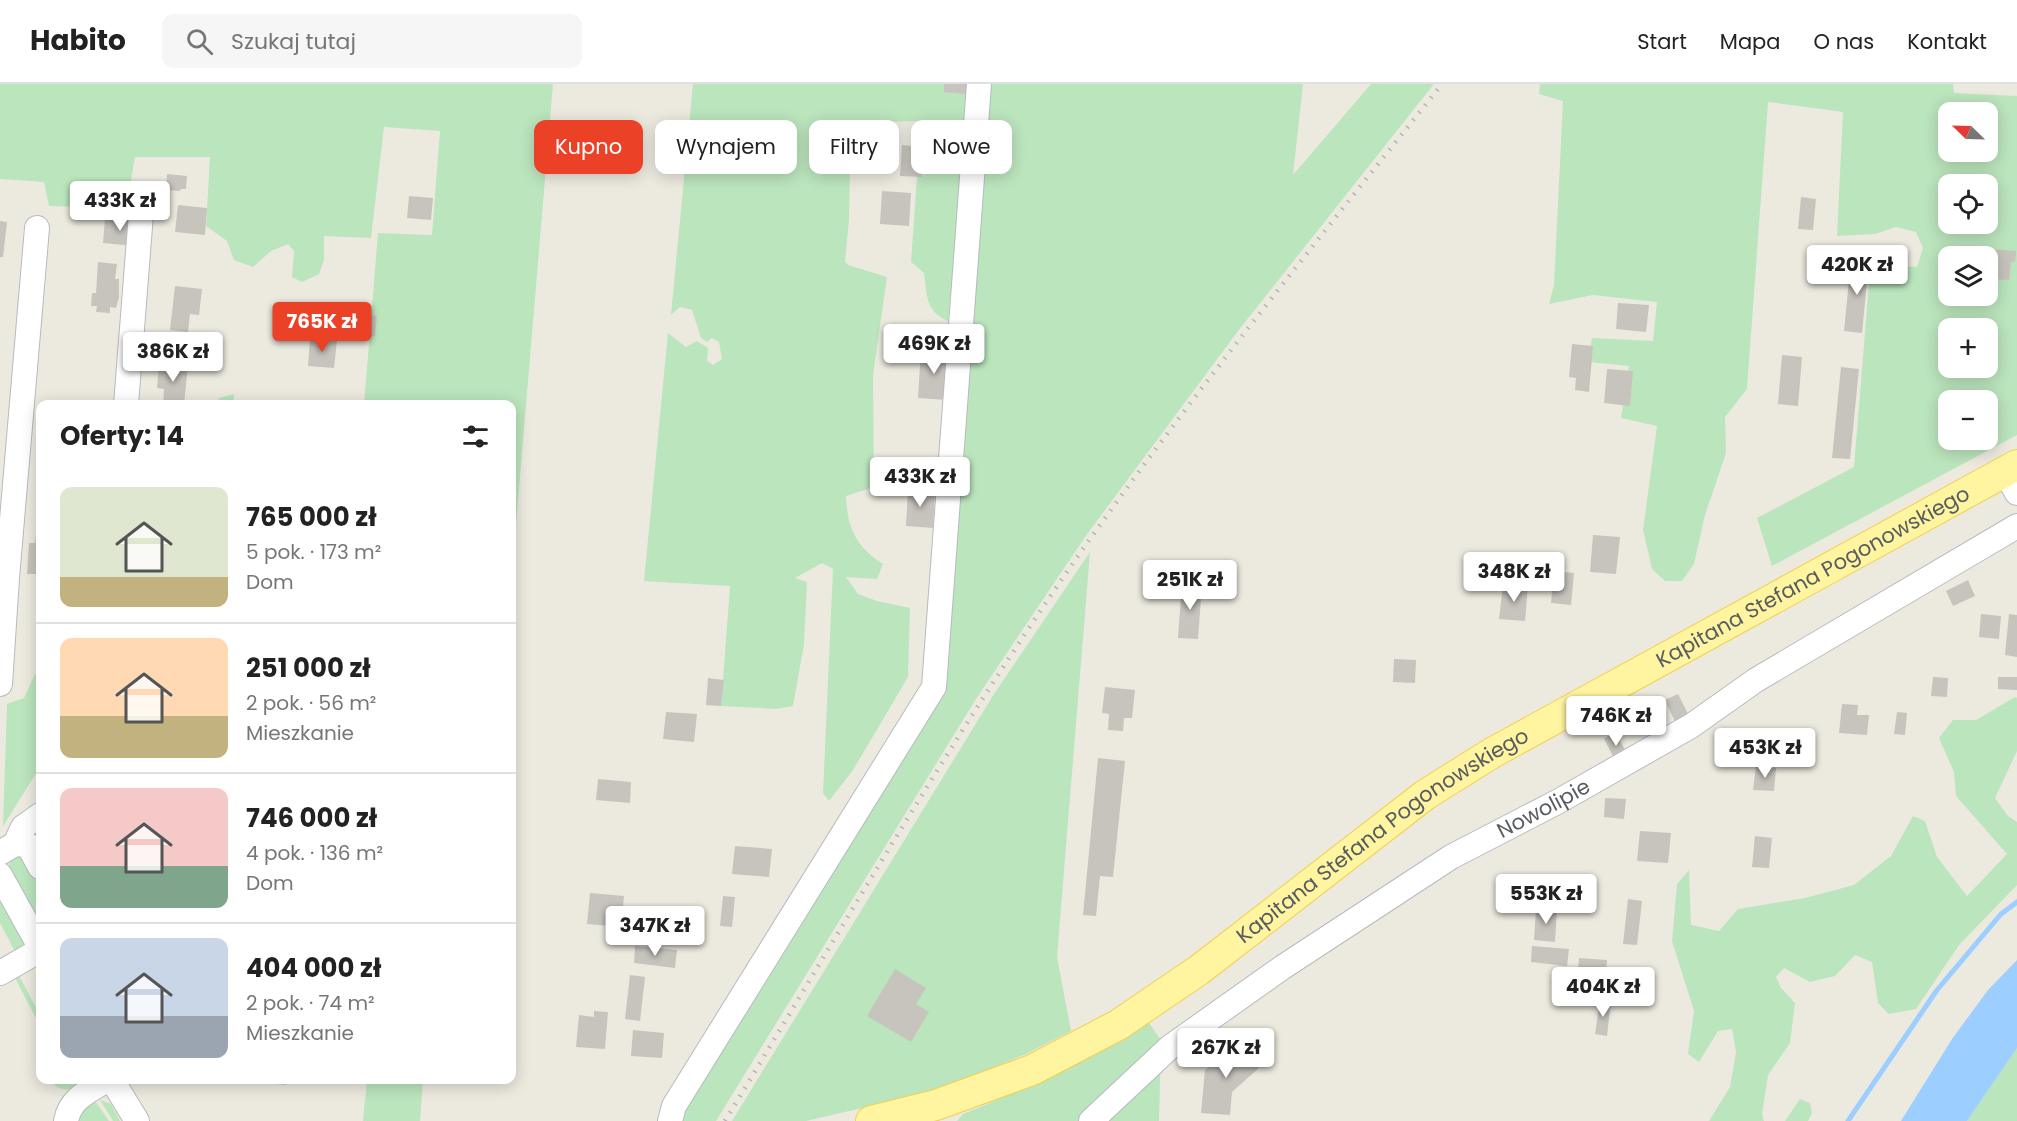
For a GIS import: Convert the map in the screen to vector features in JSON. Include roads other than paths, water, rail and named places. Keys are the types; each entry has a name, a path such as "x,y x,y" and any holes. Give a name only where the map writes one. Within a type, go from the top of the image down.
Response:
{"main road":[{"name":"Kapitana Stefana Pogonowskiego","path":"871,1121 939,1113 1032,1070 1118,1025 1199,970 1425,795 1502,747 2013,477"}],"street":[{"path":"670,1121 674,1106 934,687 979,84"},
{"path":"126,400 142,201"},
{"path":"0,684 37,228"},
{"name":"Nowolipie","path":"1091,1121 1170,1047 1283,967 1451,857 1559,801 1691,726 1756,680 2017,525"},
{"path":"8,849 23,827 36,818"},
{"path":"8,849 28,844 36,859"},
{"path":"0,875 36,942"},
{"path":"0,973 36,951"},
{"path":"66,1121 74,1101 101,1084"},
{"path":"113,1084 127,1121"},
{"path":"114,1084 137,1121"}],"water":[{"path":"2017,960 2017,1048 1967,1121 1901,1121 1952,1039 1988,990"}],"waterway":[{"path":"1848,1121 1937,990 2001,914 2017,902"}],"railway":[{"path":"725,1121 945,758 1085,546 1216,370 1442,84"}]}
